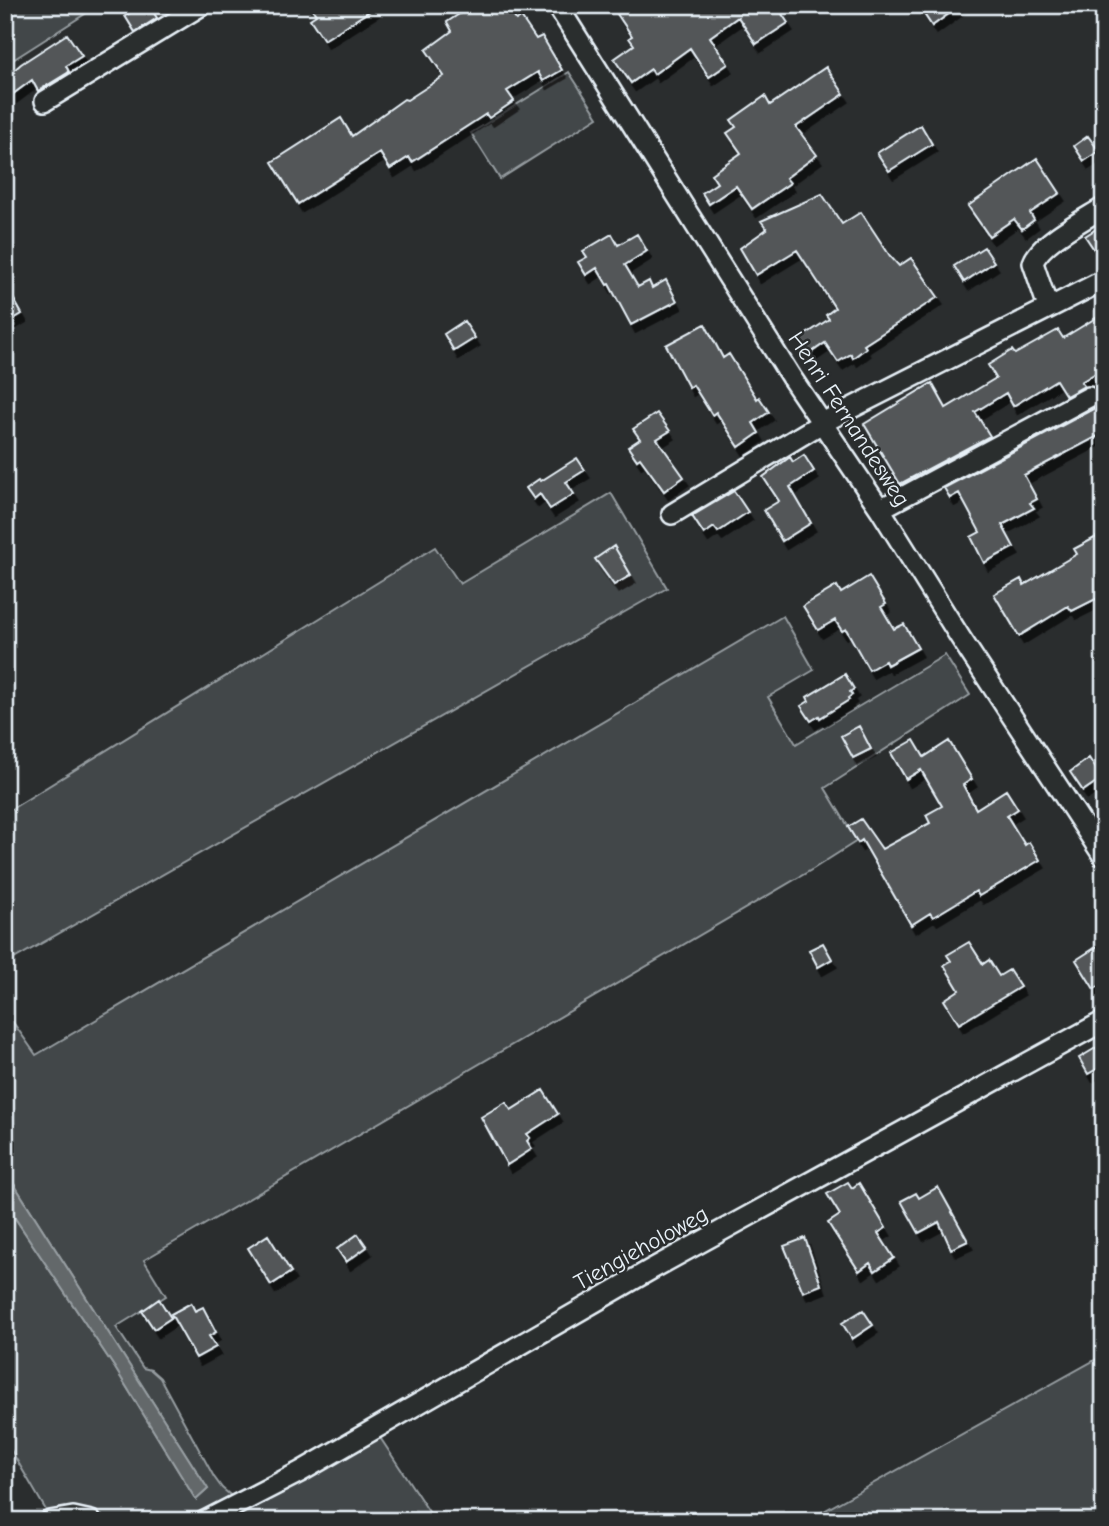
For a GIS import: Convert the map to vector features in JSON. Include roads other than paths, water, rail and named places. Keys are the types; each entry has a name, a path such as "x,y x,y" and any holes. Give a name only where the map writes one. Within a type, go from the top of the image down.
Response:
{"street":[{"path":"45,101 202,5"},
{"name":"Henri Fernandesweg","path":"562,7 822,423 1104,857"},
{"path":"1048,307 1033,263 1035,256 1045,246 1104,208"},
{"path":"672,514 822,423 1104,280"},
{"path":"880,509 1089,397"},
{"name":"Tiengieholoweg","path":"205,1521 300,1472 650,1270 1104,1021"},
{"path":"50,1521 73,1517 91,1521"}]}
